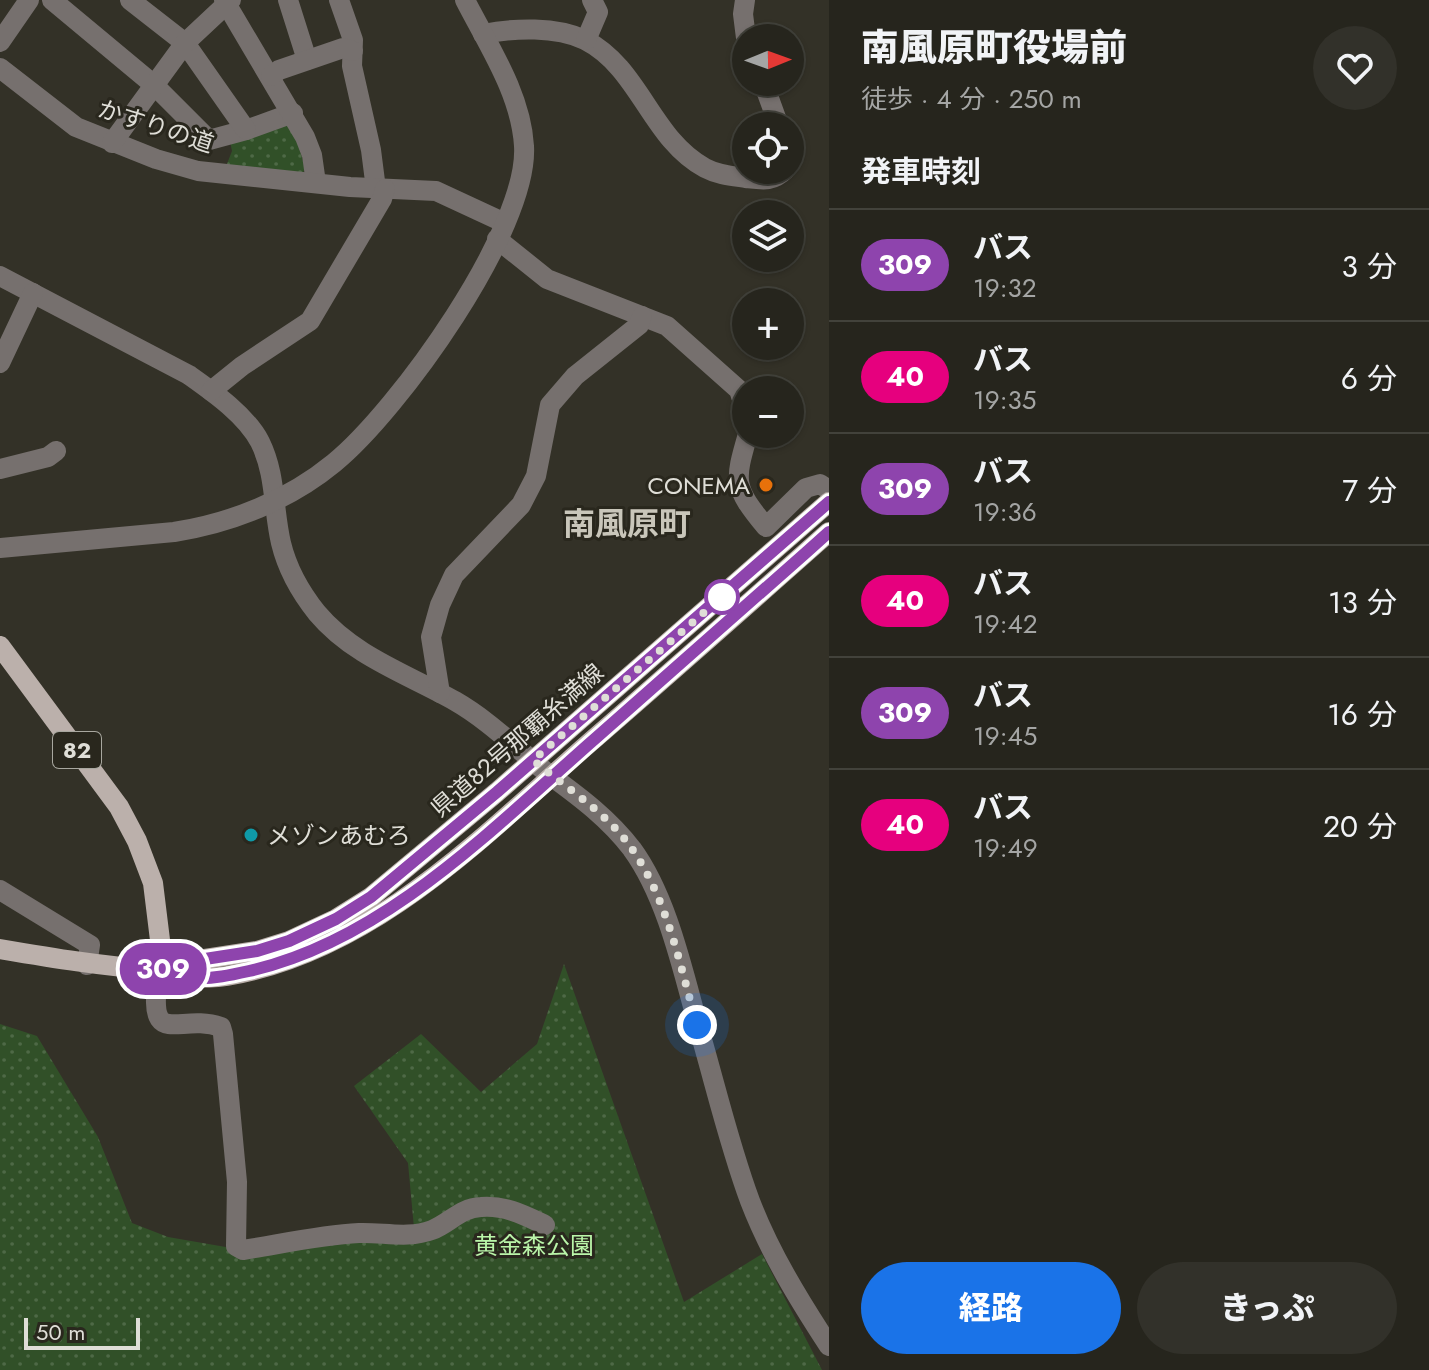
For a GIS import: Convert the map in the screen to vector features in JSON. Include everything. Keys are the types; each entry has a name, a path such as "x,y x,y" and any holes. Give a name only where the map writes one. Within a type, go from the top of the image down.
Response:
{"main road":[{"name":"県道82号那覇糸満線","path":"159,970 192,961 257,951 289,941 336,919 371,897 829,502"},
{"name":"県道82号那覇糸満線","path":"159,970 193,978 225,976 304,955 370,921 427,882 490,831 829,532"},
{"name":"82","path":"0,646 119,807 137,841 153,883 160,940 159,970"},
{"path":"0,949 87,965 159,970"}],"street":[{"path":"0,42 29,0"},
{"path":"52,0 154,85 209,140 293,113"},
{"path":"130,0 185,43 246,130"},
{"path":"288,0 307,60"},
{"path":"211,391 242,366 310,321 382,199 352,66 353,40 339,0"},
{"path":"0,548 187,530 275,501 334,464 390,407 448,327 516,201 522,174 524,148 521,121 513,96 465,0"},
{"path":"586,40 598,12 592,0"},
{"path":"744,24 745,0"},
{"path":"112,143 185,43 222,2 293,113 312,155 316,183"},
{"path":"483,34 552,31 586,40 626,74 666,133 697,163 732,176"},
{"path":"271,76 279,70 343,48 353,51"},
{"name":"かすりの道","path":"0,68 76,127 112,143 198,171 380,189 436,191 501,231 547,279 667,326 732,384"},
{"path":"0,276 189,375 211,391 259,441 275,486 278,530 287,563 304,596 318,614 334,631 371,658 467,708 581,796 616,829 648,875 673,942 750,1201 789,1282 829,1346"},
{"path":"0,363 33,293"},
{"path":"440,693 431,637 440,605 454,575 521,505 536,476 550,405 575,376 639,325 642,316"},
{"path":"744,448 738,470 738,485 747,504 766,527 806,488 820,484 829,490"},
{"path":"0,469 48,457 56,451"},
{"path":"0,890 90,945 87,965"},
{"path":"159,970 155,1009 160,1019 175,1027 213,1025 221,1027 223,1034 237,1182 236,1246 243,1250 334,1235 362,1233 390,1236 432,1230 462,1210 480,1207 511,1209 545,1225"}],"green space":[{"path":"293,123 305,169 302,174 225,169 232,151 230,141"},
{"name":"黄金森公園","path":"564,964 684,1302 762,1254 822,1370 0,1370 0,1024 37,1036 98,1137 132,1223 168,1237 261,1253 414,1228 408,1163 354,1086 421,1034 481,1092 537,1044"}],"bus line":[{"name":"309","path":"829,502 497,792 371,897 336,919 289,941 257,951 192,961 159,970 193,978 260,969 304,955 370,921 427,882 490,831 829,532"}],"place":[{"name":"CONEMA","path":"766,485"},
{"name":"メゾンあむろ","path":"251,835"}],"district":[{"name":"南風原町","path":"627,524"}],"route":[{"path":"697,1025 673,942 648,875 634,852 616,829 581,796 533,760 722,597"}]}
